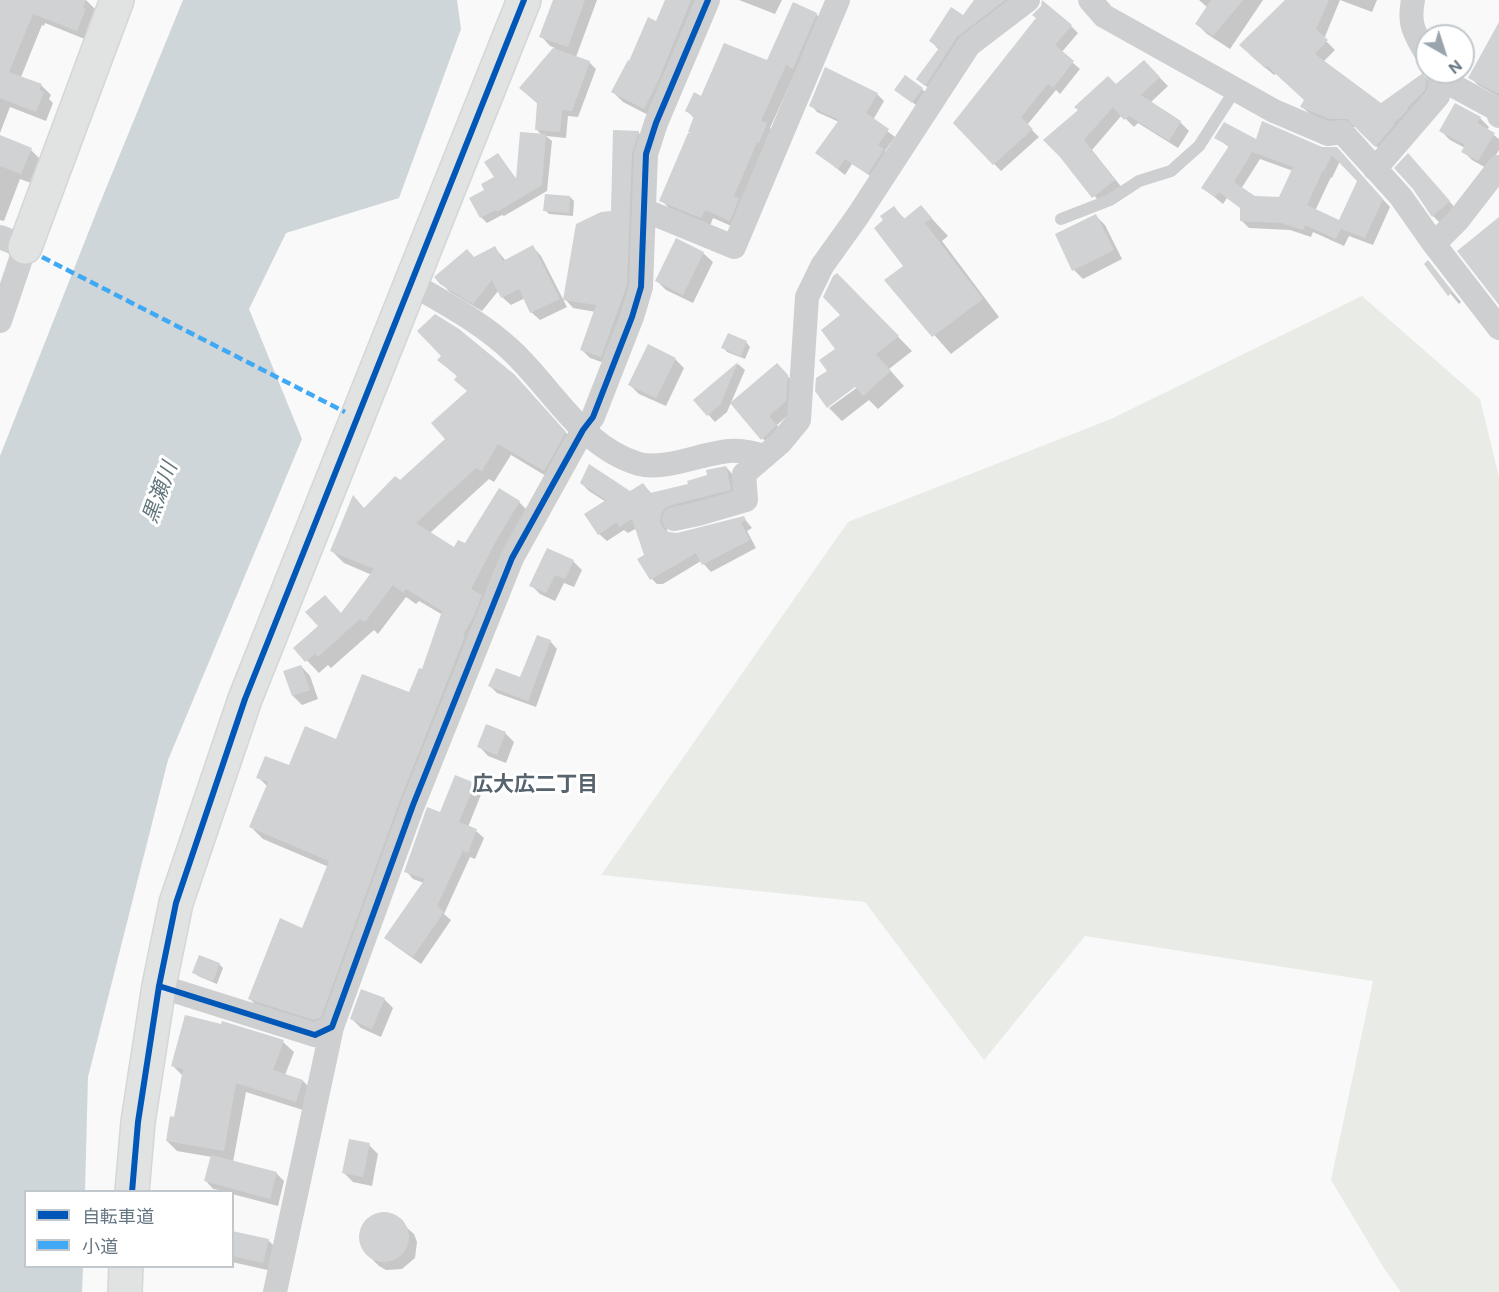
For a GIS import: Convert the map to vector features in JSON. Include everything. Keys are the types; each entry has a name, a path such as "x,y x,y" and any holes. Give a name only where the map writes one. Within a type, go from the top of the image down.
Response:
{"street":[{"path":"0,321 22,247 117,0"},
{"path":"132,1190 138,1122 159,986 176,903 230,742 524,0"},
{"path":"275,1292 332,1027 413,806 512,558 583,430 593,417 641,287 646,154 656,123 708,0"},
{"path":"644,210 734,247 838,0"},
{"path":"674,519 746,500 744,474 780,443 799,420 807,297 822,266 863,208 969,45 1028,0"},
{"path":"1090,0 1104,16 1274,111 1328,134 1342,132 1401,197 1499,328"},
{"path":"1413,0 1409,18 1415,33"},
{"path":"1375,169 1438,96 1439,84"},
{"path":"1454,84 1498,110 1499,117"},
{"path":"1434,244 1458,220 1499,167"},
{"path":"410,283 489,331 514,353 583,430 612,452 640,464 674,463 728,451 745,451 765,456"},
{"path":"159,986 315,1035 332,1027"},
{"path":"125,1292 126,1268"}],"lane":[{"path":"1061,219 1110,200 1139,181 1171,171 1200,146 1235,90"}],"shaded area":[{"path":"1362,296 1480,399 1499,477 1499,1292 1401,1292 1385,1270 1331,1180 1373,981 1085,936 984,1060 865,902 601,875 848,522 1111,419"}],"water":[{"name":"黒瀬川","path":"183,0 457,0 461,29 399,198 286,233 249,309 302,439 168,760 88,1077 85,1190 24,1190 24,1268 83,1268 82,1292 0,1292 0,456"}],"building":[{"path":"0,0 86,0 83,8 86,9 77,31 33,14 9,72 42,84 39,90 44,92 36,112 0,98"},
{"path":"553,0 585,0 568,47 539,37"},
{"path":"665,0 691,0 659,79 644,109 611,92 629,61 648,17 656,21"},
{"path":"974,0 1005,0 957,37 925,86 916,79 939,48 929,41 951,7 963,15"},
{"path":"1042,0 1072,25 1055,45 1074,61 1053,88 1048,84 1021,117 1033,129 993,165 953,123 1036,18 1032,15 1041,6"},
{"path":"1211,0 1243,0 1213,36 1195,24"},
{"path":"1285,0 1329,0 1316,29 1328,40 1315,54 1381,103 1415,79 1415,84 1426,84 1425,90 1393,123 1395,124 1375,147 1347,119 1330,119 1300,107 1304,100 1267,66 1265,68 1239,45"},
{"path":"793,2 817,13 793,69 786,65 761,121 767,123 734,196 739,198 730,221 705,210 701,218 659,201 688,133 691,133 688,132 694,116 685,111 694,92 701,96 724,43 767,60"},
{"path":"1499,22 1499,94 1475,82 1475,65"},
{"path":"553,48 590,61 572,111 562,110 560,132 535,130 537,103 519,88"},
{"path":"1144,60 1160,77 1141,95 1181,121 1169,141 1129,116 1124,120 1113,107 1084,140 1115,180 1092,198 1060,157 1043,140 1078,110 1074,107 1108,76 1116,84"},
{"path":"825,67 878,93 866,113 889,129 878,145 884,149 868,174 845,159 838,169 815,153 839,120 809,106"},
{"path":"905,75 923,88 912,103 894,90"},
{"path":"1455,103 1481,117 1477,123 1495,133 1478,161 1461,152 1465,145 1439,131"},
{"path":"1262,121 1322,147 1337,147 1383,199 1365,238 1341,229 1336,239 1305,225 1303,230 1281,223 1240,221 1240,208 1219,192 1215,197 1201,188 1229,146 1214,138 1224,122 1256,139","holes":["1252,152 1293,167 1279,197 1255,196 1234,182","1332,155 1357,181 1339,220 1307,205"]},
{"path":"613,130 639,131 632,153 627,285 601,357 580,350 596,305 563,300 576,224 601,212 611,211"},
{"path":"520,132 546,134 542,185 497,212 496,210 480,218 469,198 484,190 481,184 494,177 484,162 498,153 516,179"},
{"path":"0,135 32,148 21,174 0,166"},
{"path":"1408,153 1450,201 1432,217 1413,189 1394,168"},
{"path":"545,194 570,196 569,213 543,211"},
{"path":"921,205 932,218 925,223 983,299 932,337 884,280 903,266 874,228 883,220 880,216 894,206 904,219"},
{"path":"1096,214 1114,250 1072,271 1055,234"},
{"path":"1499,217 1499,305 1457,251"},
{"path":"676,238 704,252 683,295 655,281"},
{"path":"533,245 560,299 530,313 519,289 501,298 492,280 473,304 440,284 434,277 467,249 474,257 495,246 503,261"},
{"path":"1428,260 1453,292 1448,296 1424,264"},
{"path":"837,273 899,336 876,354 891,371 863,396 855,387 827,408 815,391 816,378 827,371 819,360 835,349 821,330 840,315 823,297 833,276"},
{"path":"435,314 459,329 515,375 566,432 544,471 498,444 482,471 476,468 416,523 454,547 458,540 465,543 499,488 520,501 471,589 482,595 463,635 465,636 400,800 321,1017 314,1020 248,999 280,918 302,928 329,861 249,827 268,782 256,778 265,756 289,765 305,726 336,739 362,674 409,692 419,668 422,669 442,611 406,589 403,593 393,585 365,622 360,619 318,657 315,654 305,662 293,648 318,626 305,612 325,595 341,613 374,569 330,551 353,495 364,508 395,476 400,480 445,439 431,423 467,391 454,380 457,376 437,360 441,356 417,331"},
{"path":"728,333 747,341 741,356 721,348"},
{"path":"648,344 676,358 656,398 628,385"},
{"path":"738,362 720,405 707,416 693,400"},
{"path":"777,363 788,375 786,401 769,416 777,425 761,440 730,403"},
{"path":"589,464 630,491 643,483 650,493 688,484 687,481 707,475 706,470 726,466 731,490 671,505 661,514 660,522 664,529 677,533 744,516 746,520 741,523 750,540 702,565 696,553 650,580 637,559 644,555 632,519 619,527 617,522 598,535 584,514 606,500 580,483"},
{"path":"547,548 574,560 565,579 555,575 546,593 529,586"},
{"path":"537,635 551,640 528,701 488,686 496,668 520,677"},
{"path":"301,665 310,690 292,696 283,671"},
{"path":"486,724 506,732 497,755 477,747"},
{"path":"455,775 475,783 459,822 477,829 468,853 463,850 437,906 444,912 413,957 384,938 425,879 404,872 427,807 440,812"},
{"path":"199,955 220,963 213,981 192,973"},
{"path":"361,989 385,998 372,1029 350,1019"},
{"path":"185,1015 221,1024 222,1021 284,1040 273,1070 303,1080 296,1102 236,1083 224,1151 166,1141 170,1116 174,1117 183,1069 171,1066"},
{"path":"349,1139 370,1143 363,1177 342,1173"},
{"path":"211,1155 277,1172 270,1199 204,1181"},
{"path":"379,1212 389,1212 402,1219 409,1232 409,1242 402,1255 389,1262 379,1262 370,1258 363,1251 359,1242 359,1232 363,1223 370,1216"},
{"path":"234,1231 269,1239 263,1263 234,1256"}],"marked path":[{"path":"42,257 345,412"}],"cycle path":[{"path":"132,1190 138,1122 159,986 176,903 245,699 524,0"},
{"path":"159,986 315,1035 332,1027 413,805 512,558 583,430 593,417 632,317 641,287 646,154 656,123 708,0"}],"district":[{"name":"広大広二丁目","path":"535,785"}]}
